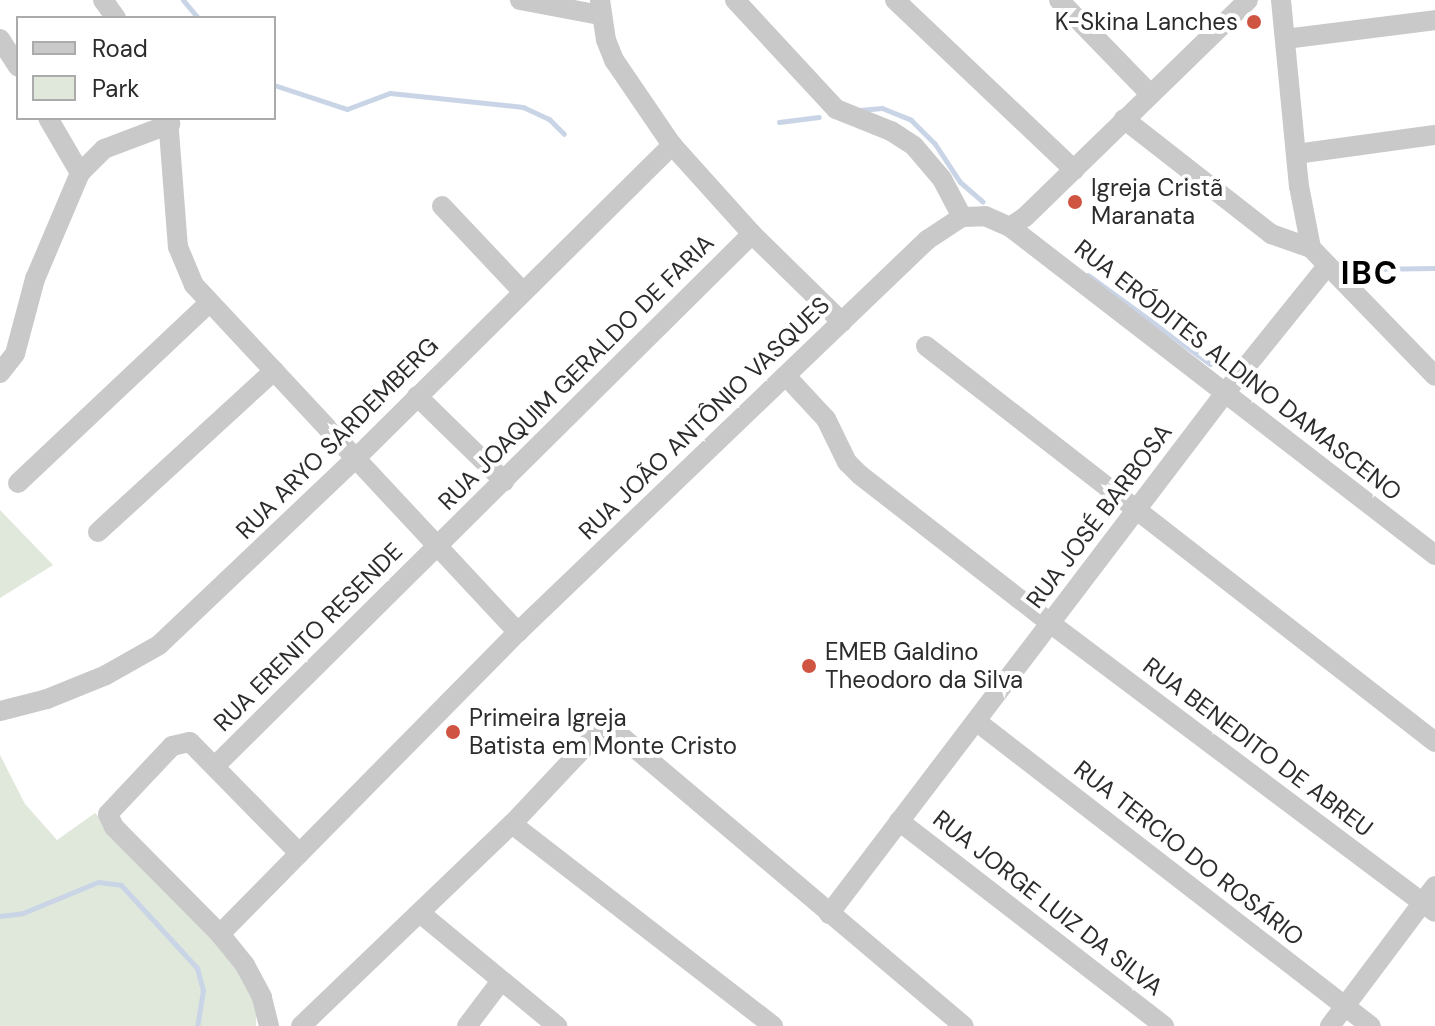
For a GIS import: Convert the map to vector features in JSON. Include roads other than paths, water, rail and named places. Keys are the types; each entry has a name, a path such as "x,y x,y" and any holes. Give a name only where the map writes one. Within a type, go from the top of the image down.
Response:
{"street":[{"path":"520,0 600,7 614,60 672,145 752,234 842,322"},
{"path":"735,0 836,109 891,131 921,153 942,179 962,217 985,216 1010,227 1046,199 1248,0"},
{"path":"895,0 1074,170"},
{"path":"1059,0 1150,94"},
{"path":"1281,0 1296,154 1311,248"},
{"path":"1285,39 1435,20"},
{"path":"0,39 16,64"},
{"path":"1124,119 1271,234 1311,248 1435,376"},
{"path":"49,120 80,173"},
{"path":"0,373 15,354 35,279 80,173 104,149 169,121 178,247 185,270 209,303 518,632"},
{"path":"1296,154 1435,135"},
{"name":"RUA ARYO SARDEMBERG","path":"0,711 47,699 106,675 159,645 354,460 672,145"},
{"path":"442,206 522,291"},
{"name":"RUA JOÃO ANTÔNIO VASQUES","path":"220,934 518,632 936,231 962,217"},
{"name":"RUA ERÓDITES ALDINO DAMASCENO","path":"1010,227 1435,555"},
{"name":"RUA JOAQUIM GERALDO DE FARIA","path":"437,546 752,234"},
{"name":"RUA JOSÉ BARBOSA","path":"829,914 1225,393 1327,266"},
{"path":"18,483 209,303"},
{"path":"926,346 1435,742"},
{"path":"98,532 274,371"},
{"name":"RUA BENEDITO DE ABREU","path":"786,376 826,419 847,462 860,475 1050,623 1431,900"},
{"path":"417,396 504,481"},
{"name":"RUA ERENITO RESENDE","path":"216,765 437,546"},
{"name":"RUA TERCIO DO ROSÁRIO","path":"976,721 1371,1026"},
{"path":"301,1026 512,824 592,739 604,733 623,738 964,1026"},
{"path":"269,1026 262,997 245,965 220,934 114,827 108,814 172,746 190,742 216,765 299,853"},
{"name":"RUA JORGE LUIZ DA SILVA","path":"899,821 1164,1026"},
{"path":"512,824 773,1026"},
{"path":"1330,1026 1431,900"},
{"path":"420,913 557,1026"},
{"path":"467,1026 501,981"}],"waterway":[{"path":"183,0 196,16"},
{"path":"276,86 347,109 390,93 523,107 549,119 564,134"},
{"path":"859,110 882,108 911,120 935,144 960,182 983,202"},
{"path":"779,122 819,117"},
{"path":"1365,269 1435,268"},
{"path":"1088,275 1210,364"},
{"path":"0,916 23,913 98,882 121,885 197,968 203,990 197,1026"}],"place":[{"name":"K-Skina Lanches","path":"1254,22"},
{"name":"Igreja Cristã Maranata","path":"1075,202"},
{"name":"EMEB Galdino Theodoro da Silva","path":"809,666"},
{"name":"Primeira Igreja Batista em Monte Cristo","path":"453,732"}],"district":[{"name":"IBC","path":"1370,273"}]}
